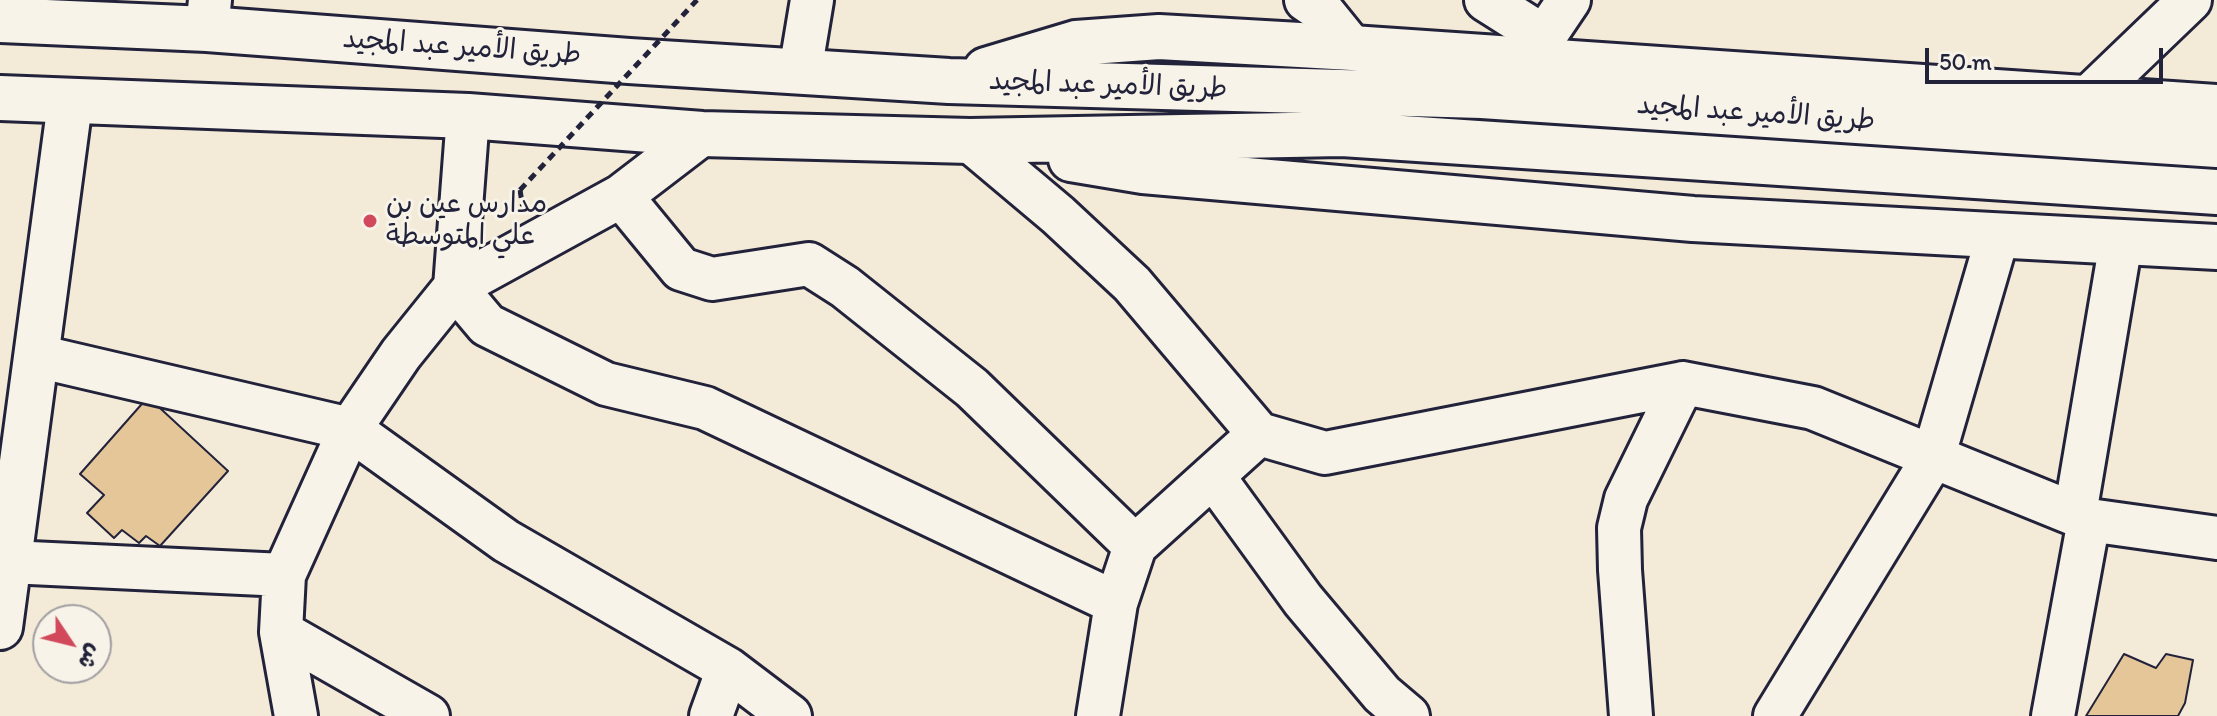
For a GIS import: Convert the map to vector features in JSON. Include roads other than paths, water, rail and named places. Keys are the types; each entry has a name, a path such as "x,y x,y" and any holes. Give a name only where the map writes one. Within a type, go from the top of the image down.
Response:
{"main road":[{"name":"طريق الأمير عبد المجيد","path":"0,20 147,14 208,15 800,72 949,81 1482,96 2217,145"},
{"path":"949,81 1076,43 1159,37 1352,48 1535,49 2217,107"},
{"name":"طريق الأمير عبد المجيد","path":"0,98 468,116 702,134 970,141 1342,134 2217,192"},
{"path":"0,627 4,563 37,356 70,103"},
{"path":"970,141 1143,171 1693,219 2217,247"}],"street":[{"path":"1306,0 1322,11 1352,48"},
{"path":"1486,0 1535,49 1569,0"},
{"path":"2089,97 2190,0"},
{"path":"800,72 806,3"},
{"path":"468,116 455,287 487,325 606,384 705,408 1116,603"},
{"path":"296,716 281,632 284,575 350,429 401,354 455,287 621,196 702,134"},
{"path":"970,141 1058,215 1132,284 1259,434 1325,453 1683,383 1813,408 2082,517 2217,538"},
{"path":"621,196 681,269 712,279 809,264 845,287 972,388 1135,546"},
{"path":"1775,716 1933,458 1998,235"},
{"path":"2053,716 2121,242"},
{"path":"37,356 350,429 506,541 728,669 790,716"},
{"path":"1631,716 1619,528 1626,499 1683,383"},
{"path":"1098,716 1116,603 1135,546 1259,434"},
{"path":"1213,476 1303,600 1382,694 1408,716"},
{"path":"4,563 284,575"},
{"path":"281,632 428,716"},
{"path":"711,716 728,669"}],"place":[{"name":"مدارس عين بن علي المتوسطة","path":"370,221"}]}
